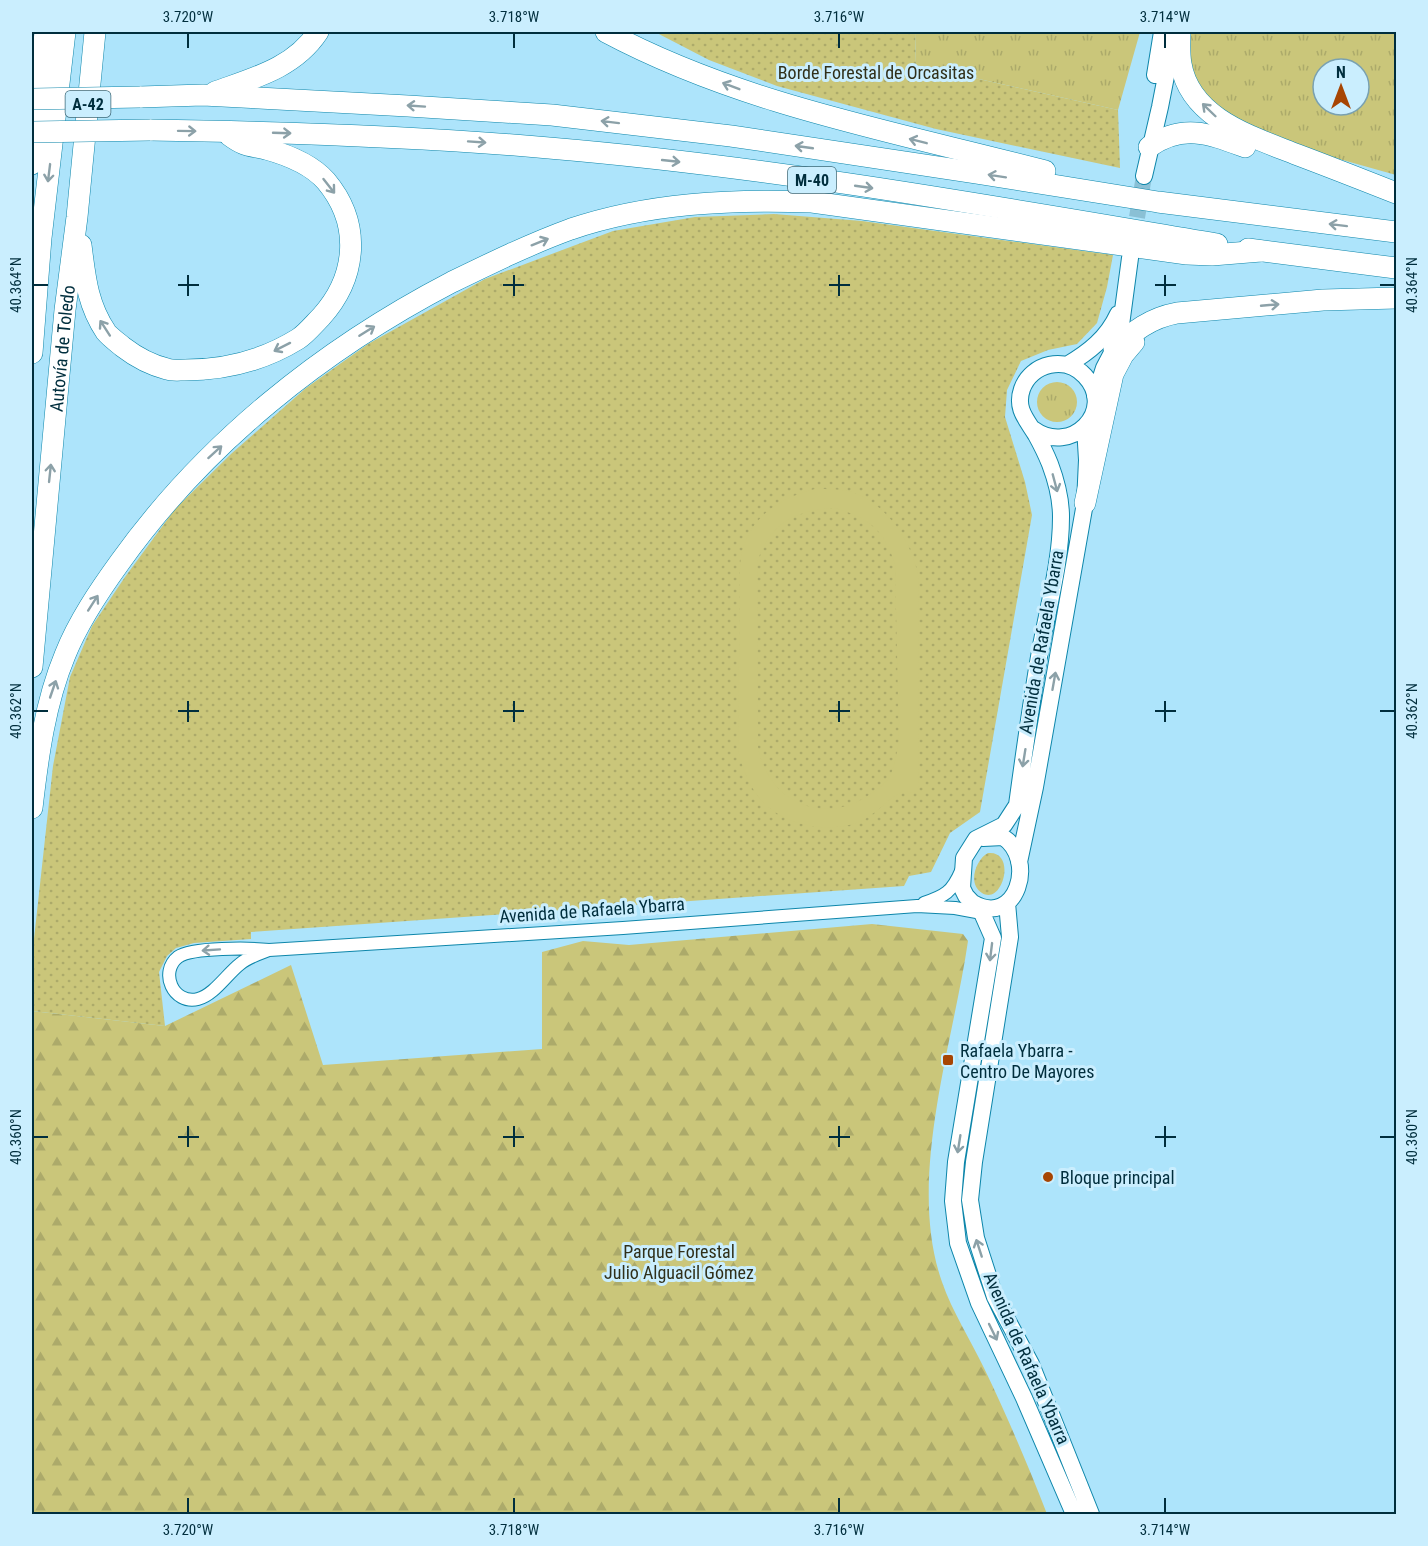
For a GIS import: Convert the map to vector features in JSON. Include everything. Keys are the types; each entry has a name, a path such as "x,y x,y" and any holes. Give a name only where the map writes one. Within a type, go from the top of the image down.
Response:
{"highway":[{"path":"32,164 45,32"},
{"name":"Autovía de Toledo","path":"32,353 41,238 65,32"},
{"name":"Autovía de Toledo","path":"32,667 65,310 77,217 95,32"},
{"path":"81,176 108,32"},
{"path":"203,96 261,76 292,60 309,45 318,32"},
{"path":"606,32 683,67 783,104 1158,202"},
{"path":"1180,32 1180,57 1184,74 1192,90 1213,115 1239,131 1396,193"},
{"name":"M-40","path":"32,99 203,96 552,116 731,136 1158,202 1396,232"},
{"path":"77,217 87,294 106,333 135,357 169,370 207,370 238,364 269,354 299,338 331,306 347,276 351,246 348,221 340,201 319,174 284,154 242,145 224,131"},
{"name":"M-40","path":"32,132 224,131 403,137 550,148 712,165 991,206 1261,251 1396,268"},
{"path":"1149,147 1177,135 1193,132 1207,134 1354,183 1396,193"},
{"path":"32,808 37,760 49,703 65,655 85,615 143,530 206,460 298,379 346,344 406,306 493,261 572,229 640,211 695,204 757,200 812,202 1187,254 1212,255 1261,251"},
{"path":"1114,349 1132,333 1153,320 1177,314 1323,300 1396,298"},
{"path":"1085,503 1110,384 1123,355 1142,335 1161,325 1212,311"}],"main road":[{"path":"1144,176 1162,32"},
{"path":"1149,147 1161,107 1175,32"},
{"name":"Avenida de Rafaela Ybarra","path":"1091,1515 1031,1364 995,1298 975,1238 970,1200 1010,937 1007,903 1020,884 1019,862 1035,787 1085,503 1087,460 1085,427 1093,413 1095,396 1121,325 1130,258"},
{"name":"Avenida de Rafaela Ybarra","path":"976,839 1004,825 1017,804 1039,654 1060,545 1062,515 1057,488 1050,464 1033,429 1021,411 1022,389 1027,379 1045,366 1066,365 1083,355 1102,339 1124,299"},
{"path":"1066,365 1085,376 1095,396"},
{"path":"1033,429 1041,435 1057,439 1071,436 1085,427"},
{"path":"962,869 964,858 976,839 1003,837 1016,848 1019,862"},
{"name":"Avenida de Rafaela Ybarra","path":"962,869 962,888 982,913 993,938 956,1162 953,1201 958,1243 979,1304 1024,1398 1074,1515"},
{"path":"970,900 987,908 1007,903"}],"street":[{"path":"917,906 944,896 955,884 962,869"},
{"path":"917,906 955,908 982,913"},
{"name":"Avenida de Rafaela Ybarra","path":"269,950 242,962 207,995 198,999 179,996 170,983 169,973 172,963 179,956 190,952 252,948 269,950 615,929 917,906"}],"green space":[{"name":"Borde Forestal de Orcasitas","path":"655,32 915,32 916,65 1118,110 1120,168 936,129 777,86 709,60"},
{"path":"915,32 1140,32 1118,110 916,65"},
{"path":"1187,32 1396,32 1396,175 1307,150 1230,118 1212,105 1192,78"},
{"path":"774,214 862,221 1113,255 1097,323 1077,344 1048,350 1021,361 1007,390 1005,417 1025,482 1032,515 980,812 950,833 931,872 909,876 904,886 251,932 251,939 194,943 176,948 167,956 159,972 165,1026 32,1011 32,957 53,766 70,677 92,626 175,509 232,453 306,388 368,344 485,279 613,231 695,217"},
{"path":"1057,382 1071,388 1077,402 1071,416 1057,422 1043,416 1037,402 1043,388"},
{"path":"815,489 844,490 873,503 903,536 915,562 918,575 919,793 900,793 859,822 836,827 799,823 787,819 767,806 756,794 748,780 738,750 742,553 746,539 762,516 786,499","holes":["835,508 858,516 874,527 886,542 895,564 899,740 890,776 879,788 848,805 831,809 814,808 798,802 772,781 763,765 758,747 757,563 769,538 786,521 821,509"]},
{"path":"988,853 997,854 1004,868 1001,885 996,892 989,895 977,889 974,878 977,866"},
{"name":"Parque Forestal Julio Alguacil Gómez","path":"872,924 963,934 968,941 936,1112 930,1157 929,1200 932,1242 946,1293 1001,1404 1047,1514 32,1514 32,1011 165,1026 291,965 323,1065 542,1049 542,952 583,941 629,945"}],"tunnel":[{"path":"1133,241 1144,176"}],"place":[{"name":"Rafaela Ybarra - Centro De Mayores","path":"948,1060"},
{"name":"Bloque principal","path":"1048,1177"}]}
